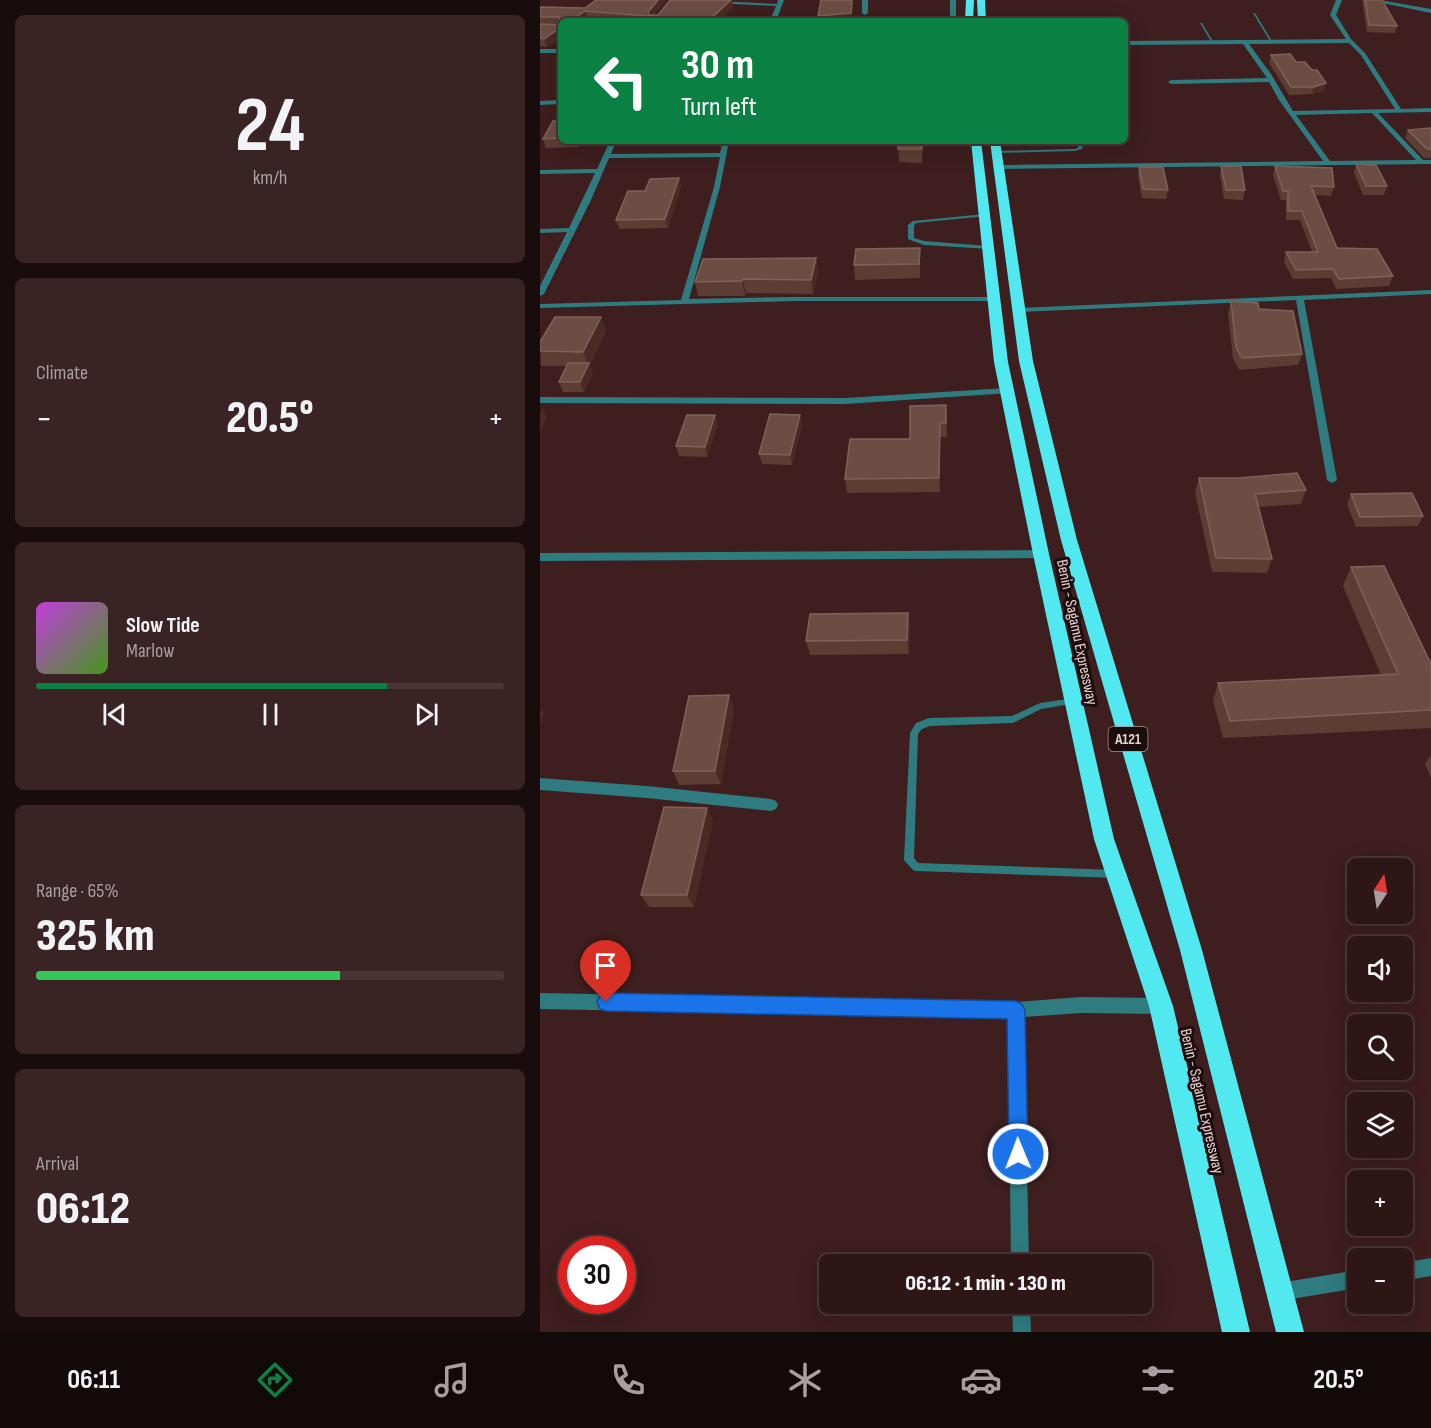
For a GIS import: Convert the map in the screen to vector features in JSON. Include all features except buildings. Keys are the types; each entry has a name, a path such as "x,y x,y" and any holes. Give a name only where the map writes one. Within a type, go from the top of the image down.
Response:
{"highway":[{"path":"969,18 970,0"},
{"path":"981,0 982,18"},
{"name":"Benin - Sagamu Expressway","path":"976,144 1006,391 1041,555 1104,839 1161,1006 1236,1332"},
{"name":"A121","path":"996,154 1026,361 1069,540 1191,950 1290,1332"}],"street":[{"path":"865,0 865,13"},
{"path":"953,18 954,0"},
{"path":"1339,0 1334,15 1351,41 1363,54 1399,110"},
{"path":"1371,0 1431,11"},
{"path":"707,2 779,2 774,18"},
{"path":"1128,42 1351,41"},
{"path":"1245,42 1291,113 1328,164"},
{"path":"540,51 558,51"},
{"path":"1171,82 1271,80"},
{"path":"540,103 558,102"},
{"path":"1291,113 1431,110"},
{"path":"1373,111 1420,162"},
{"path":"540,294 587,200 612,144"},
{"path":"684,302 717,187 725,144"},
{"path":"996,154 1328,164 1431,162"},
{"path":"607,156 722,155"},
{"path":"540,172 598,171"},
{"path":"540,231 570,230"},
{"path":"1019,310 1431,292"},
{"path":"1300,298 1332,480"},
{"path":"540,306 994,299"},
{"path":"540,400 790,402 1006,391"},
{"path":"540,557 1041,555"},
{"path":"540,784 771,805"},
{"path":"540,1001 1016,1010 1081,1005 1161,1006"},
{"path":"1016,1010 1020,1254"},
{"path":"1413,1270 1431,1267"},
{"path":"1278,1292 1347,1281"},
{"path":"1021,1314 1022,1332"}],"lane":[{"path":"1254,14 1272,42"},
{"path":"1201,24 1213,42"},
{"path":"996,154 1075,150 1080,149 1081,144"},
{"path":"984,215 915,222 911,225 911,239 924,243 988,248"},
{"path":"1074,701 1040,706 1013,719 929,722 919,726 914,733 909,860 916,867 1116,874"}],"route":[{"path":"606,1002 1016,1010 1018,1154"}]}
